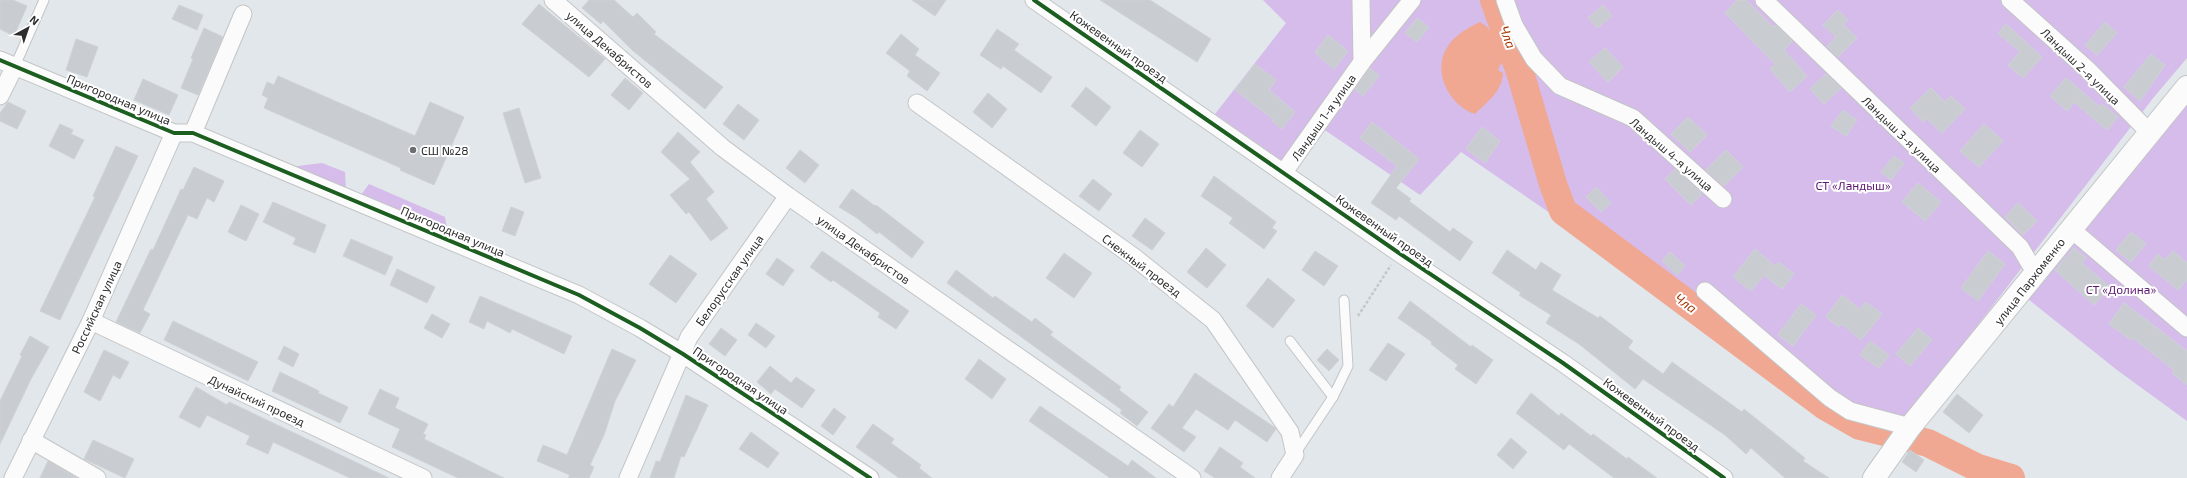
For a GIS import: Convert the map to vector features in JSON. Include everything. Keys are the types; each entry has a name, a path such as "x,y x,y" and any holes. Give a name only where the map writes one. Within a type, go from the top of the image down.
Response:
{"street":[{"name":"улица Декабристов","path":"553,0 723,148 788,196 1192,478"},
{"name":"Кожевенный проезд","path":"1034,0 1399,253 1563,363 1724,478"},
{"name":"Ландыш 1-я улица","path":"1361,0 1362,62"},
{"name":"Ландыш 1-я улица","path":"1284,172 1362,62 1412,0"},
{"name":"Ландыш 4-я улица","path":"1505,0 1514,25 1534,60 1560,86 1633,118 1723,198"},
{"name":"Ландыш 3-я улица","path":"1764,0 2020,247 2030,264 2038,270"},
{"name":"Ландыш 2-я улица","path":"2010,0 2087,69 2150,133"},
{"path":"193,133 243,14"},
{"path":"0,96 8,63"},
{"name":"Пригородная улица","path":"8,63 174,133 193,133 579,295 640,328 683,354 870,478"},
{"name":"улица Пархоменко","path":"1874,478 1904,435 2187,88"},
{"name":"Снежный проезд","path":"917,103 1134,257 1213,320 1290,432 1295,455"},
{"name":"Российская улица","path":"13,478 91,321 174,133"},
{"name":"Белорусская улица","path":"628,478 683,354 689,337 788,196"},
{"path":"2071,229 2187,328"},
{"path":"1705,291 1830,398 1850,411 1904,435"},
{"name":"Дунайский проезд","path":"91,321 423,478"},
{"path":"31,440 98,478"},
{"path":"1280,478 1295,455"},
{"path":"0,472 13,478"}],"lane":[{"path":"8,63 44,0"},
{"path":"1295,455 1333,396 1348,366 1344,300"},
{"path":"1290,341 1333,396"}],"path":[{"path":"1346,335 1399,253"}],"green space":[{"name":"СТ «Ландыш»","path":"1263,0 2187,0 2187,58 2154,97 1888,441 1733,324 1626,265 1461,152 1420,195 1313,122 1285,163 1215,114 1286,23"},
{"name":"СТ «Долина»","path":"2187,105 2187,421 2117,370 2028,299"},
{"path":"322,163 345,172 346,189 290,167"},
{"path":"369,184 445,217 447,228 443,230 361,195"}],"shaded area":[{"path":"1480,22 1492,33 1504,58 1498,70 1503,73 1500,86 1494,96 1475,114 1466,110 1457,103 1451,95 1445,86 1441,66 1443,55 1454,38 1471,26"}],"building":[{"path":"0,0 13,0 27,6 14,36 0,29"},
{"path":"589,0 614,0 633,17 637,13 656,32 654,34 723,87 705,109 632,50 603,21 601,24 582,8"},
{"path":"912,0 946,0 935,16"},
{"path":"1100,0 1150,0 1211,39 1197,62"},
{"path":"1737,0 1746,0 1773,27 1776,25 1792,41 1784,50 1807,76 1790,92 1770,69 1775,64 1725,13"},
{"path":"539,4 605,59 589,77 522,24"},
{"path":"179,5 203,15 197,30 172,19"},
{"path":"1603,5 1612,16 1597,28 1588,18"},
{"path":"1838,10 1848,20 1843,24 1857,38 1838,57 1827,46 1836,37 1823,25"},
{"path":"1417,18 1429,27 1417,42 1405,33"},
{"path":"2105,22 2117,33 2097,55 2085,45"},
{"path":"2006,24 2042,57 2023,78 2008,65 2020,52 1998,33"},
{"path":"204,28 223,37 198,95 181,88 193,59 191,58"},
{"path":"997,29 1019,44 1014,50 1052,77 1041,93 1003,66 1001,69 980,55"},
{"path":"901,34 919,49 915,55 940,73 927,91 907,76 910,71 886,53"},
{"path":"1328,35 1348,51 1334,69 1315,53"},
{"path":"76,39 98,47 87,77 66,70"},
{"path":"1605,48 1623,67 1608,82 1589,62"},
{"path":"2151,54 2165,65 2140,101 2124,87"},
{"path":"1255,64 1276,80 1269,90 1295,112 1282,129 1272,121 1273,119 1235,90"},
{"path":"1370,68 1379,76 1363,96 1355,89"},
{"path":"1826,74 1841,88 1824,104 1810,89"},
{"path":"278,76 415,136 430,102 464,117 434,185 400,170 401,168 264,108 268,98 262,95 267,82 274,85"},
{"path":"625,78 643,93 629,110 611,95"},
{"path":"2066,78 2100,107 2102,104 2118,117 2107,130 2074,102 2067,111 2050,96"},
{"path":"143,79 178,95 169,115 134,100"},
{"path":"1086,87 1111,107 1096,126 1071,106"},
{"path":"1931,88 1945,102 1951,96 1965,109 1942,133 1926,118 1923,122 1910,108"},
{"path":"988,93 1007,109 992,128 973,112"},
{"path":"8,102 26,111 17,129 0,121 0,113"},
{"path":"738,104 759,120 744,140 723,124"},
{"path":"519,108 541,178 525,183 503,113"},
{"path":"1843,110 1857,120 1846,136 1831,126"},
{"path":"1688,117 1707,135 1690,152 1671,134"},
{"path":"1372,122 1419,159 1396,188 1411,199 1409,201 1450,232 1453,228 1473,242 1460,261 1399,216 1396,220 1371,203 1397,166 1360,138"},
{"path":"60,124 73,130 71,134 84,140 74,159 49,146"},
{"path":"1984,124 2003,141 1979,167 1960,151"},
{"path":"1482,127 1500,141 1485,163 1466,149"},
{"path":"1140,130 1159,144 1142,167 1123,153"},
{"path":"678,132 700,152 690,162 714,192 706,199 728,228 711,241 689,212 686,214 670,195 690,179 661,152"},
{"path":"116,146 138,156 60,320 40,311 95,197 93,196"},
{"path":"800,150 819,165 805,183 786,168"},
{"path":"1726,150 1743,167 1724,186 1706,170"},
{"path":"1894,156 1904,163 1891,180 1881,172"},
{"path":"194,167 224,181 214,202 207,198 197,219 188,215 143,310 150,314 140,333 116,322 151,249 153,250 181,189 183,190"},
{"path":"1675,169 1702,194 1691,205 1665,179"},
{"path":"1214,176 1276,222 1272,228 1277,231 1264,249 1229,223 1233,218 1201,196"},
{"path":"1093,179 1112,194 1099,211 1079,196"},
{"path":"1918,183 1941,202 1925,221 1902,202"},
{"path":"1596,187 1611,203 1601,212 1586,197"},
{"path":"852,189 875,206 876,205 924,242 912,258 879,232 877,234 857,218 839,207"},
{"path":"273,202 326,225 315,253 293,244 296,238 263,222"},
{"path":"2018,203 2037,221 2023,235 2005,217"},
{"path":"241,205 259,214 246,241 228,232"},
{"path":"511,207 524,212 515,236 502,231"},
{"path":"1145,218 1165,233 1152,250 1132,236"},
{"path":"2131,232 2146,244 2131,262 2116,250"},
{"path":"351,239 393,257 385,275 343,256"},
{"path":"1206,248 1226,265 1207,288 1187,272"},
{"path":"2074,248 2086,258 2082,263 2110,287 2094,305 2055,270"},
{"path":"1755,249 1775,266 1779,262 1794,274 1782,289 1764,275 1751,291 1733,277"},
{"path":"1507,250 1536,270 1541,262 1561,275 1552,290 1598,318 1600,316 1633,341 1628,348 1663,374 1672,362 1742,412 1744,409 1805,458 1803,461 1829,478 1785,478 1751,448 1746,454 1725,435 1643,379 1635,389 1579,344 1546,323 1551,315 1519,295 1521,293 1492,273"},
{"path":"822,251 909,311 896,329 878,317 880,313 833,280 831,282 810,267"},
{"path":"1315,251 1338,266 1324,286 1302,270"},
{"path":"1988,251 2005,264 1978,301 1961,288"},
{"path":"2173,251 2187,263 2187,280 2178,290 2149,266 2158,254 2165,260"},
{"path":"1670,252 1685,266 1677,275 1662,261"},
{"path":"1064,253 1092,273 1074,298 1046,278"},
{"path":"670,255 697,274 676,303 649,284"},
{"path":"777,258 794,270 783,286 766,274"},
{"path":"397,269 435,287 427,303 390,285"},
{"path":"956,270 993,298 995,296 1032,322 1035,318 1053,332 1050,335 1121,387 1119,390 1148,412 1137,426 1120,413 1122,410 947,283"},
{"path":"1268,278 1295,300 1273,328 1246,306"},
{"path":"1842,295 1860,309 1866,302 1882,314 1861,340 1842,324 1839,327 1826,317"},
{"path":"480,296 572,336 564,354 512,329 510,333 487,321 484,329 469,322"},
{"path":"1410,301 1471,347 1472,345 1493,360 1476,384 1455,369 1458,365 1431,344 1432,342 1398,318"},
{"path":"2124,303 2187,351 2187,385 2172,373 2174,370 2133,338 2131,340 2109,324"},
{"path":"1801,304 1816,315 1793,346 1778,335"},
{"path":"432,314 450,324 442,338 424,328"},
{"path":"173,321 258,362 248,381 164,340"},
{"path":"756,323 775,336 766,348 748,335"},
{"path":"721,328 737,340 725,356 709,344"},
{"path":"1918,328 1932,340 1910,366 1896,354"},
{"path":"30,336 49,347 31,379 0,444 0,401"},
{"path":"1870,341 1889,355 1879,368 1860,355"},
{"path":"1388,343 1405,354 1386,381 1369,370"},
{"path":"284,346 299,354 293,367 278,359"},
{"path":"612,349 636,360 615,401 604,435 590,465 594,467 589,478 568,478 570,475 537,461 543,445 567,455"},
{"path":"1327,349 1339,360 1329,371 1317,360"},
{"path":"104,350 129,362 120,379 113,375 100,401 84,392"},
{"path":"979,359 1006,379 992,399 965,379"},
{"path":"770,366 791,383 796,377 815,390 802,408 775,389 771,394 757,382"},
{"path":"280,372 319,391 318,393 348,407 340,423 272,391"},
{"path":"1195,373 1274,427 1276,429 1267,442 1235,420 1228,430 1196,409 1182,428 1196,437 1184,452 1151,428 1169,404 1173,407"},
{"path":"196,387 227,405 229,402 389,478 350,478 273,442 268,454 246,444 250,436 207,415 200,428 179,417"},
{"path":"380,389 399,398 395,408 428,424 423,434 426,435 424,439 504,478 458,478 392,447 400,429 368,414"},
{"path":"1531,393 1559,416 1561,413 1591,436 1593,434 1627,459 1628,457 1657,478 1614,478 1569,444 1564,450 1516,413"},
{"path":"1957,394 1983,415 1969,433 1943,412"},
{"path":"686,395 708,405 684,457 681,456 674,478 650,478 656,461 660,462"},
{"path":"1040,406 1128,466 1132,460 1156,478 1110,478 1029,421"},
{"path":"834,408 846,417 833,435 821,426"},
{"path":"873,424 894,439 891,443 921,465 919,468 932,478 899,478 856,447"},
{"path":"751,432 779,453 768,468 739,449"},
{"path":"1511,438 1527,452 1513,469 1497,455"},
{"path":"93,440 134,459 125,478 84,459"},
{"path":"1220,447 1243,463 1240,467 1255,478 1215,478 1204,471"},
{"path":"1910,450 1924,460 1916,472 1902,462"},
{"path":"48,461 77,478 40,478"}],"waterway":[{"name":"Чла","path":"1494,0 1520,72 1553,184 1563,211 1825,406 1860,426 1928,443 1978,468 2011,478"}],"cycle path":[{"path":"1034,0 1399,253 1563,363 1724,478"},
{"path":"0,60 174,133 193,133 579,295 640,328 683,354 870,478"}],"place":[{"name":"СШ №28","path":"413,150"}]}
